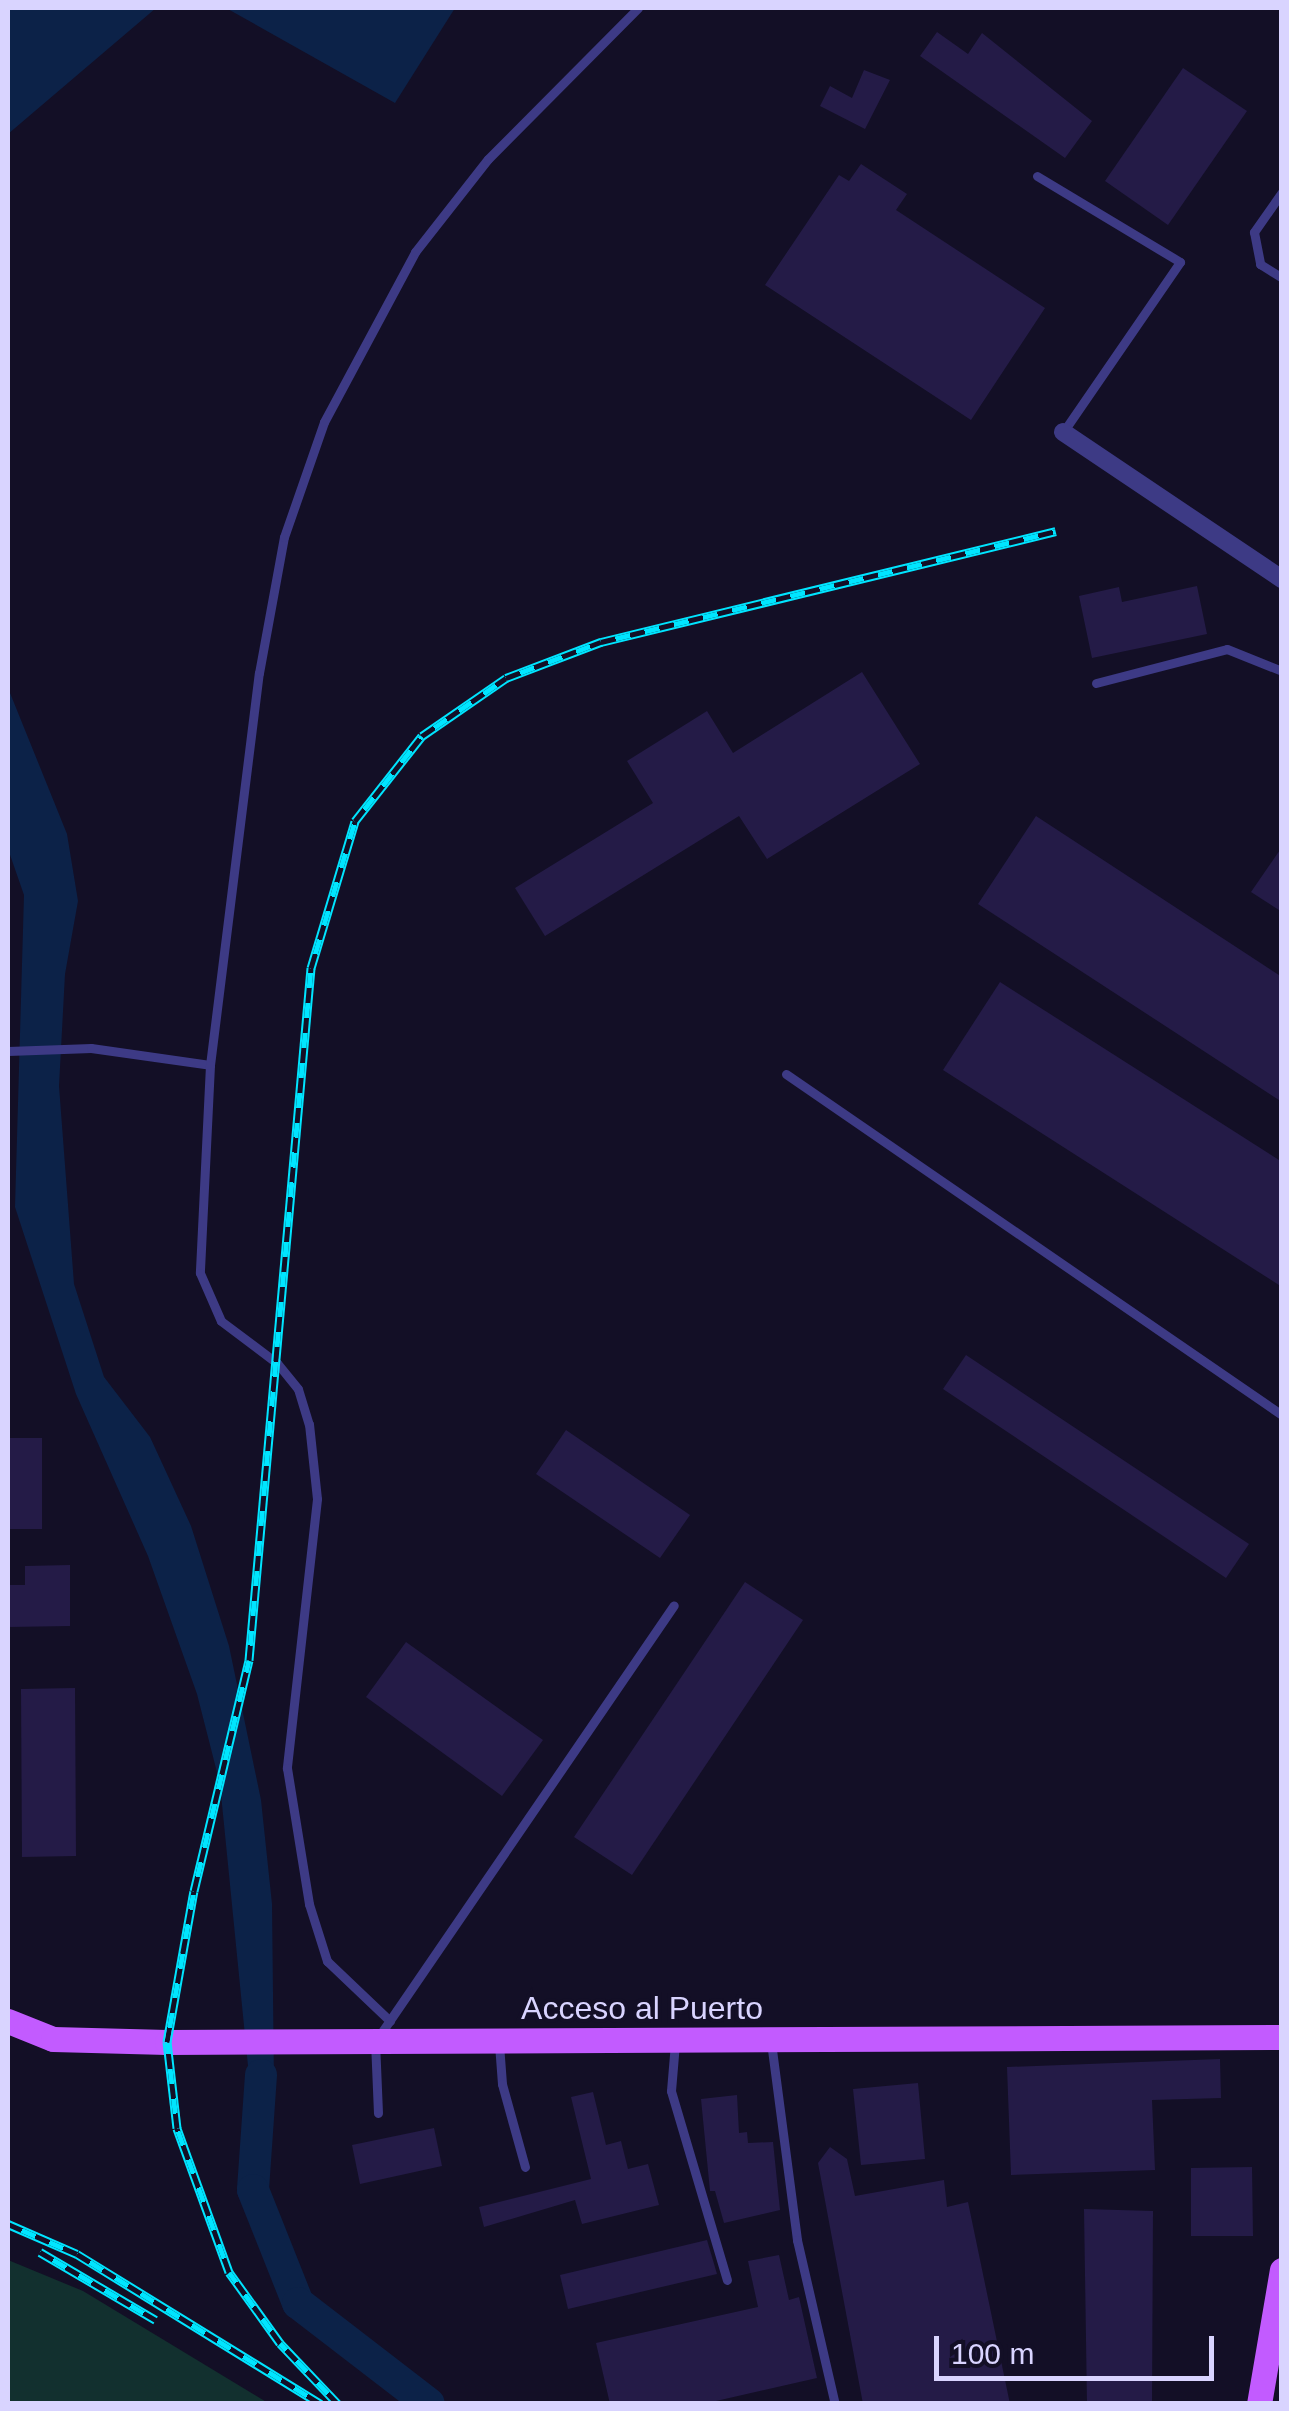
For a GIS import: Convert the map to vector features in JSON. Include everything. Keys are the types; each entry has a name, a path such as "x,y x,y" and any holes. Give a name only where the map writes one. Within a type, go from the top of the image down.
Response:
{"main road":[{"name":"Acceso al Puerto","path":"8,2021 53,2039 190,2041 319,2039 383,2032 499,2041 1282,2037"},
{"path":"1258,2404 1282,2270"}],"street":[{"path":"1063,432 1282,580"}],"lane":[{"path":"383,2032 328,1961 309,1904 287,1768 316,1499 309,1424 298,1390 277,1364 221,1321 200,1273 210,1065 259,673 284,537 324,422 415,252 488,159 638,8"},
{"path":"1037,176 1180,262 1063,432"},
{"path":"1282,192 1254,232 1260,264 1282,278"},
{"path":"1096,683 1227,649 1282,671"},
{"path":"8,1051 91,1048 210,1065"},
{"path":"786,1074 1282,1414"},
{"path":"378,2113 383,2032 674,1605"},
{"path":"675,2040 671,2091 727,2280"},
{"path":"770,2040 797,2240 834,2404"},
{"path":"499,2041 502,2084 525,2166"}],"green space":[{"path":"8,2260 83,2291 268,2403 8,2403"}],"water":[{"path":"8,8 156,8 8,134"},
{"path":"226,8 455,8 395,103"},
{"path":"8,688 67,834 78,901 65,974 59,1086 74,1284 104,1377 150,1437 191,1526 229,1646 261,1800 272,1904 274,2084 263,2119 250,2086 220,1784 197,1694 148,1556 76,1394 15,1207 24,895 8,849"}],"building":[{"path":"937,32 968,54 982,33 1092,121 1065,158 920,56"},
{"path":"1183,68 1247,111 1168,225 1105,181"},
{"path":"864,70 890,80 865,129 820,106 830,86 852,98"},
{"path":"861,164 907,194 896,210 1045,308 971,420 765,285 839,175 849,181"},
{"path":"1197,586 1207,634 1092,658 1079,596 1119,587 1122,602"},
{"path":"862,672 920,764 767,859 739,816 545,936 515,888 653,803 627,761 707,711 733,753"},
{"path":"1036,816 1282,977 1282,1102 978,904"},
{"path":"1282,847 1282,912 1251,892"},
{"path":"1000,982 1282,1162 1282,1287 943,1070"},
{"path":"966,1355 1249,1544 1226,1578 943,1389"},
{"path":"566,1430 690,1515 660,1558 536,1474"},
{"path":"8,1438 42,1438 42,1529 8,1529"},
{"path":"70,1565 70,1626 8,1627 8,1585 25,1585 25,1566"},
{"path":"745,1582 803,1620 632,1875 574,1837"},
{"path":"406,1642 543,1740 502,1796 366,1697"},
{"path":"75,1688 76,1856 22,1857 21,1689"},
{"path":"1220,2059 1221,2098 1152,2100 1155,2170 1011,2175 1007,2067"},
{"path":"918,2083 925,2159 861,2165 853,2089"},
{"path":"593,2092 606,2145 621,2141 628,2169 648,2164 659,2205 582,2224 575,2200 484,2227 479,2207 591,2179 571,2097"},
{"path":"737,2095 739,2133 747,2132 748,2143 773,2142 780,2210 724,2223 715,2191 710,2191 701,2099"},
{"path":"434,2128 442,2166 360,2184 352,2145"},
{"path":"830,2147 847,2159 855,2196 944,2180 947,2207 968,2202 1010,2404 863,2404 818,2163"},
{"path":"1252,2167 1253,2236 1191,2236 1191,2168"},
{"path":"1084,2209 1153,2211 1152,2404 1087,2404"},
{"path":"707,2240 717,2274 568,2309 560,2275"},
{"path":"779,2255 789,2300 799,2297 817,2378 703,2404 610,2404 596,2343 758,2307 748,2261"}],"waterway":[{"path":"261,2075 253,2190 298,2303 429,2404"}],"railway":[{"path":"338,2404 280,2343 229,2272 177,2128 167,2042 194,1891 249,1660 311,968 355,821 422,736 506,678 601,642 1056,531"},
{"path":"8,2224 77,2254 321,2404"},
{"path":"40,2252 156,2320"}]}
